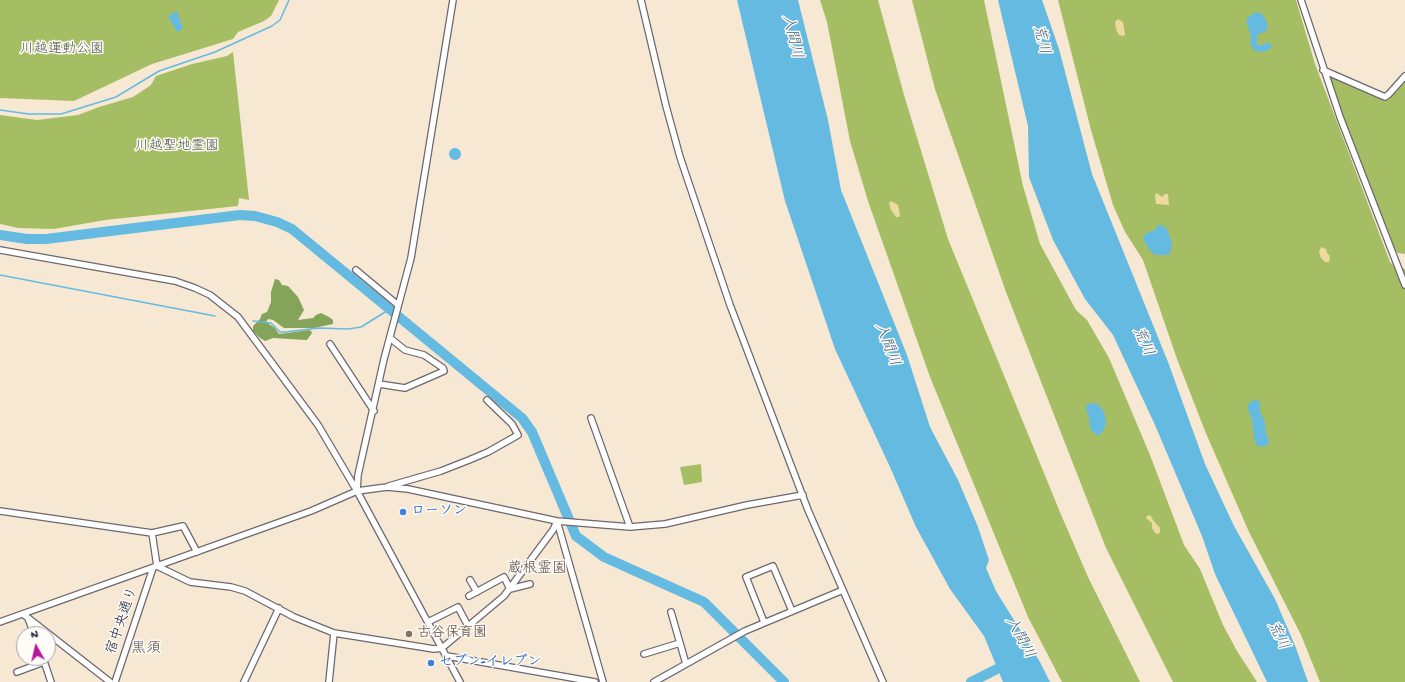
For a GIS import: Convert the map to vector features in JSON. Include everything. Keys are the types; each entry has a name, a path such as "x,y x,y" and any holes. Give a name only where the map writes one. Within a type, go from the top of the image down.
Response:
{"street":[{"path":"357,491 358,475 394,320 411,258 420,214 453,0"},
{"path":"641,0 666,106 698,212 732,312 803,495 884,682"},
{"path":"1301,0 1323,70 1368,194 1405,285"},
{"path":"1323,70 1384,97 1389,94 1405,76"},
{"path":"0,250 164,278 195,288 210,295 238,317 318,425 357,491 460,682"},
{"path":"356,270 398,306"},
{"path":"379,384 405,388 444,371 440,366 424,355 405,350 390,338"},
{"path":"330,344 374,411"},
{"path":"0,622 26,616 155,567 311,511 357,491 387,487 469,460 488,452 518,435 512,424 487,400"},
{"path":"591,418 630,527"},
{"path":"387,487 408,489 557,521 630,527 665,524 747,505 803,495"},
{"path":"0,511 152,533 182,526 197,552"},
{"path":"155,567 190,582 245,591 313,626 334,633 429,648 442,648 510,589 557,521"},
{"path":"557,521 603,682"},
{"path":"152,533 155,567"},
{"path":"764,622 746,577 773,566 792,611"},
{"name":"宿中央通り","path":"115,682 155,567"},
{"path":"468,596 504,577 510,589"},
{"path":"470,580 477,592"},
{"path":"510,589 530,584"},
{"path":"654,682 744,631 843,590"},
{"path":"428,622 458,607 468,626"},
{"path":"244,682 279,608"},
{"path":"671,612 686,664"},
{"path":"26,616 30,626"},
{"path":"26,616 110,682"},
{"path":"329,682 334,633"},
{"path":"644,654 680,643"},
{"path":"447,656 595,682"},
{"path":"17,672 30,666"},
{"path":"45,666 51,682"},
{"path":"555,675 557,682"}],"green space":[{"name":"川越運動公園","path":"0,0 279,0 271,16 264,21 238,32 233,39 152,64 74,101 0,98"},
{"path":"820,0 878,0 904,95 948,239 1088,577 1140,682 1062,682 1028,617 930,377 868,201 850,141 827,22"},
{"path":"912,0 984,0 1023,186 1040,244 1076,310 1087,320 1109,358 1150,455 1184,545 1200,569 1223,625 1237,651 1257,682 1173,682 1106,548 1006,292 935,89"},
{"path":"1058,0 1296,0 1315,64 1390,262 1393,265 1405,269 1405,682 1320,682 1301,635 1249,532 1205,431 1177,359 1143,260 1125,232 1113,205 1091,130"},
{"name":"川越聖地霊園","path":"233,52 249,200 239,198 238,206 105,220 54,229 18,228 0,224 0,115 37,120 78,115 133,97 151,85 156,76 192,64 227,56"},
{"path":"1329,74 1386,99 1405,79 1405,254 1398,253 1393,249 1327,78"},
{"path":"275,279 279,280 282,285 288,286 298,297 304,310 298,320 313,318 321,313 333,320 333,324 314,328 284,328 273,320 268,319 266,322 275,328 279,334 309,330 312,333 307,340 273,338 265,341 260,338 253,331 253,326 260,319 262,314 267,312 271,302 271,292"},
{"path":"701,464 702,482 684,485 680,467"}],"sand":[{"path":"1118,19 1123,22 1125,35 1123,36 1119,35 1116,29 1115,22"},
{"path":"1157,193 1162,197 1165,194 1168,194 1169,205 1156,204 1155,195"},
{"path":"891,201 898,205 900,214 899,217 896,217 891,210 889,203"},
{"path":"1321,247 1326,249 1330,256 1329,262 1325,262 1321,258 1319,252"},
{"path":"1148,515 1151,516 1160,528 1160,533 1156,534 1152,528 1152,523 1146,518"}],"water":[{"name":"入間川","path":"737,0 798,0 828,120 841,190 907,355 930,427 958,480 978,527 989,560 986,568 996,591 1040,662 1050,682 1003,682 984,636 950,589 916,527 835,349 785,201"},
{"name":"荒川","path":"998,0 1042,0 1059,49 1092,174 1168,362 1205,464 1234,526 1275,599 1296,648 1308,682 1267,682 1215,574 1202,536 1155,425 1113,335 1085,299 1053,240 1029,177 1028,126"},
{"path":"177,11 183,29 177,32 168,16"},
{"path":"1256,12 1262,14 1268,27 1266,31 1257,35 1257,45 1263,45 1267,42 1272,45 1270,49 1263,52 1255,51 1250,44 1251,36 1246,21 1248,17"},
{"path":"453,148 457,148 461,154 457,160 453,160 449,156 449,152"},
{"path":"1160,224 1167,229 1172,243 1170,254 1155,255 1150,251 1143,239 1145,234 1153,231"},
{"path":"1253,400 1259,401 1260,404 1260,412 1265,422 1266,434 1269,440 1267,446 1259,447 1255,443 1252,420 1247,406"},
{"path":"1093,403 1099,405 1104,412 1106,422 1104,430 1098,436 1090,429 1089,417 1086,410 1087,404"}],"waterway":[{"path":"0,110 29,114 61,114 116,97 159,71 215,52 272,26 280,20 289,0"},
{"path":"0,235 27,239 46,239 240,215 255,216 277,222 292,229 522,418 532,432 576,536 604,557 704,602 784,682"},
{"path":"0,275 215,316"},
{"path":"253,321 271,323 280,332 319,328 348,329 361,327 390,309"},
{"path":"51,521 150,535"},
{"path":"971,682 1009,663"}],"place":[{"name":"ローソン","path":"403,512"},
{"name":"古谷保育園","path":"409,634"},
{"name":"セブン-イレブン","path":"431,663"}],"district":[{"name":"蔵根霊園","path":"537,570"},
{"name":"黒須","path":"146,650"}]}
